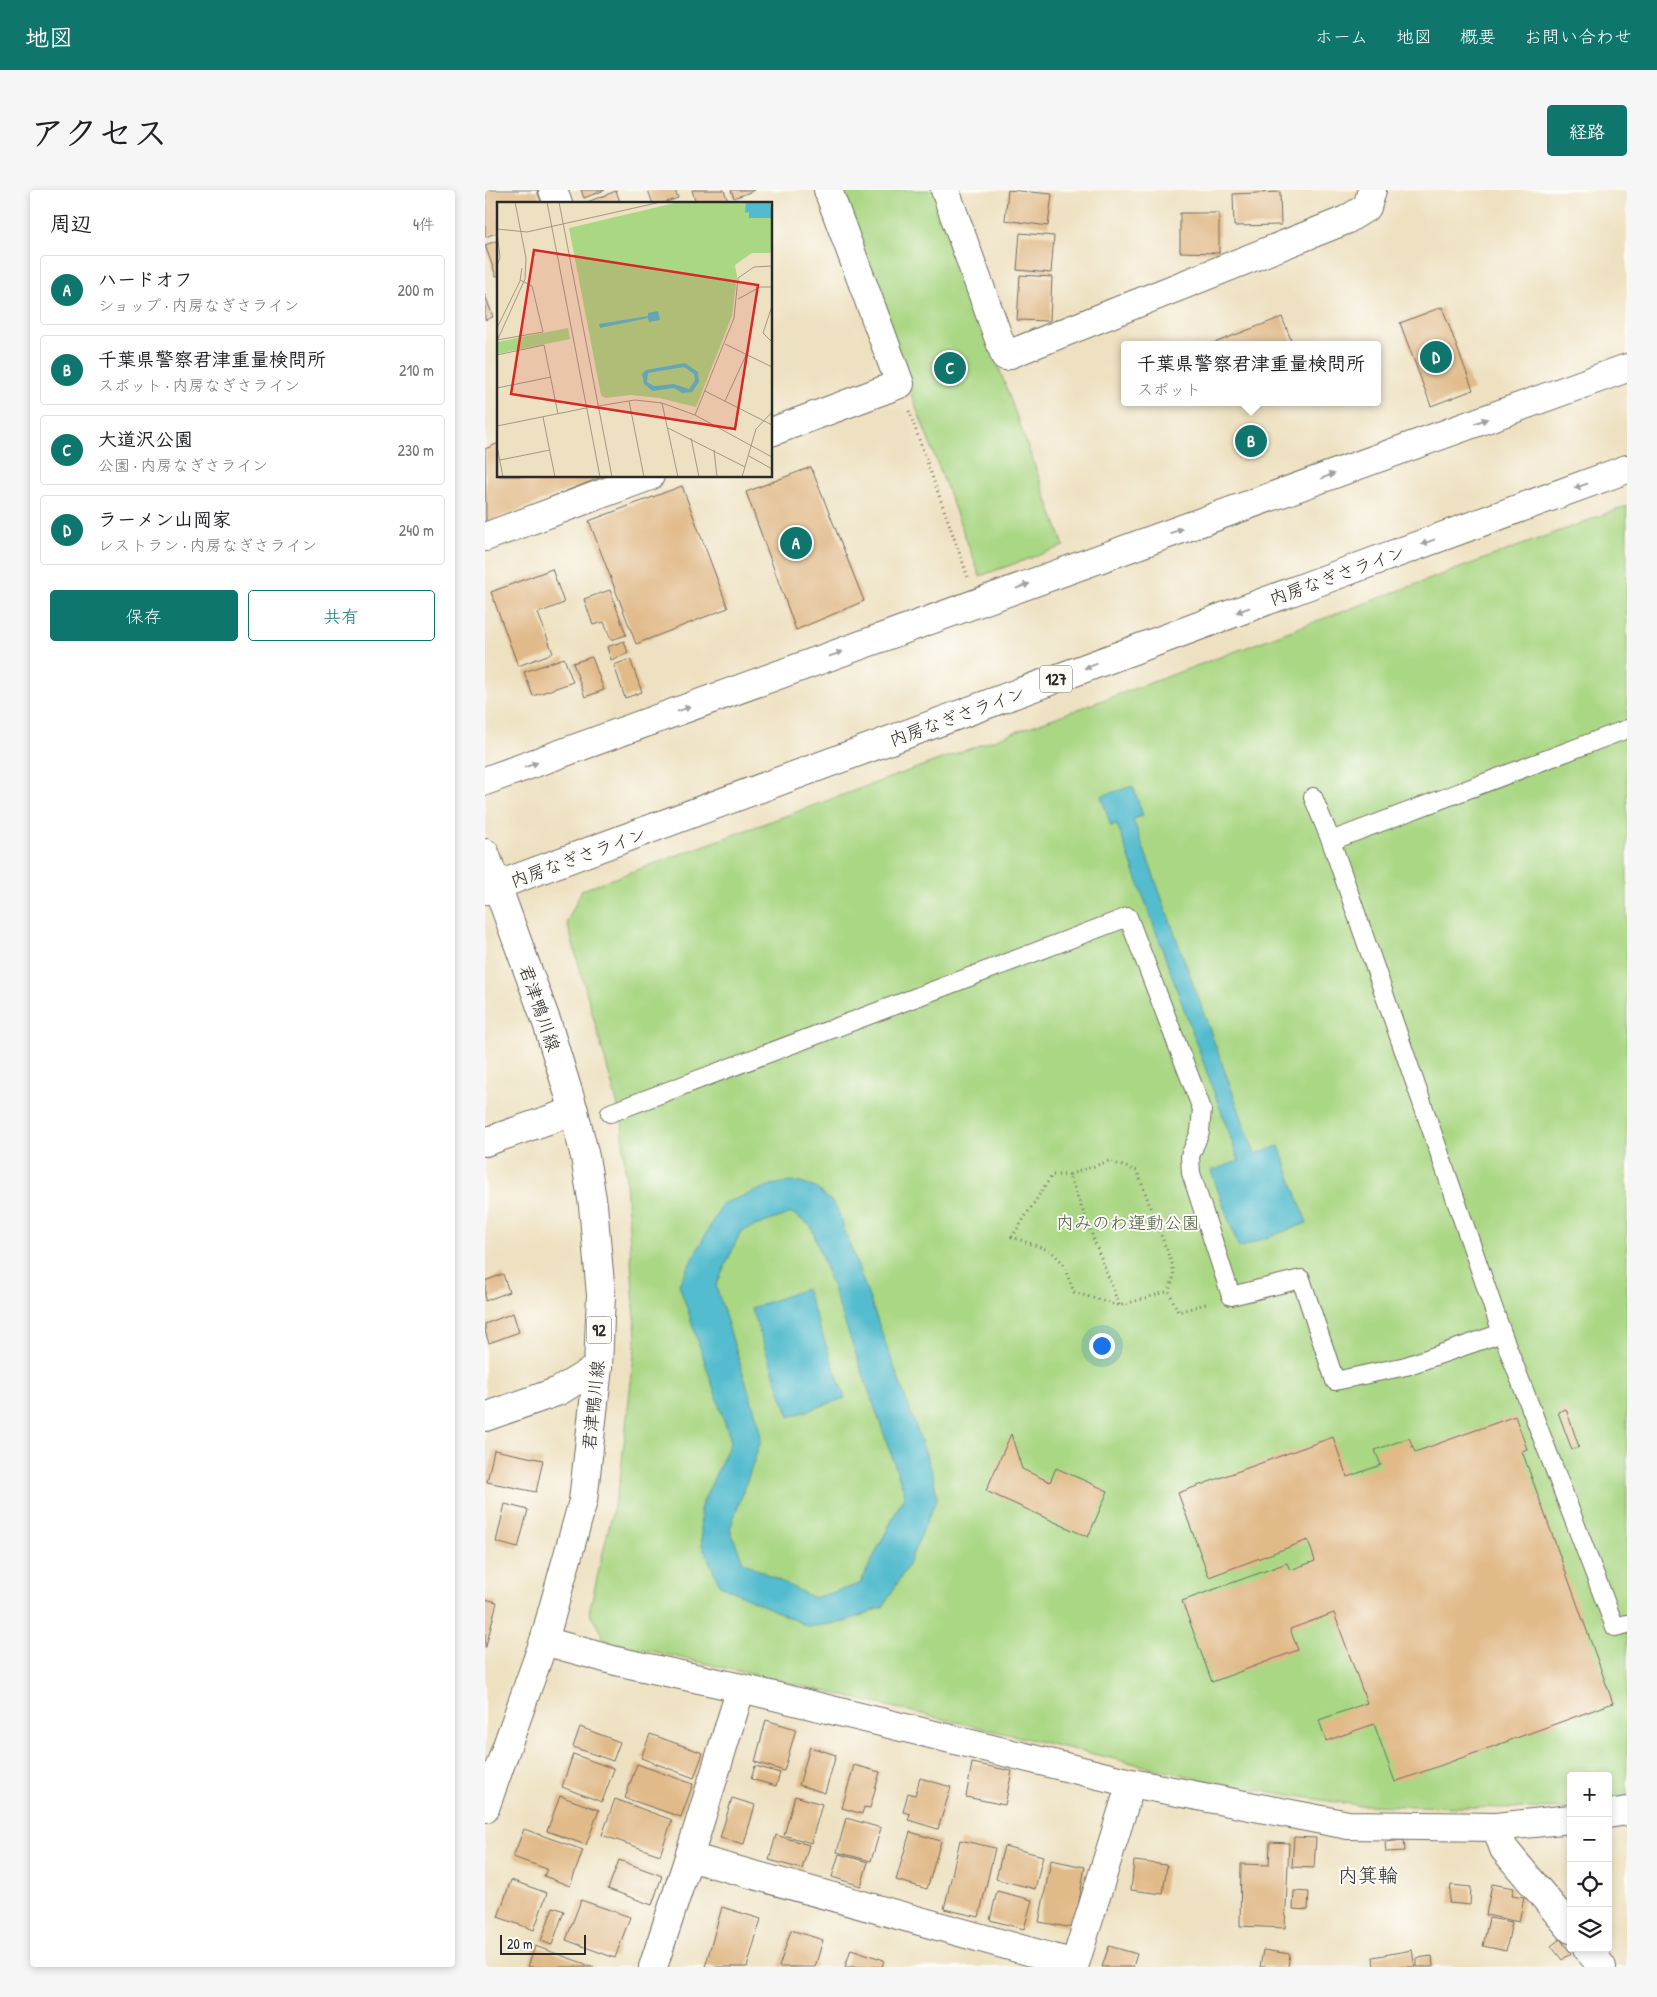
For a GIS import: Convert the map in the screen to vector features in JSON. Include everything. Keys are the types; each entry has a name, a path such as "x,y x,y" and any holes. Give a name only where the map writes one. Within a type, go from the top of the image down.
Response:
{"main road":[{"path":"553,190 557,202"},
{"path":"773,431 900,384 828,190"},
{"path":"945,190 1005,356 1347,220 1367,207 1372,190"},
{"path":"485,782 1627,368"},
{"name":"内房なぎさライン","path":"491,889 1315,583 1627,470"},
{"path":"485,537 645,478"},
{"name":"君津鴨川線","path":"485,853 491,889 547,1023 574,1111 587,1166 600,1286 598,1368 583,1501 544,1641 485,1808"},
{"path":"485,1142 574,1111"},
{"path":"485,1417 559,1391 598,1368"},
{"path":"544,1641 616,1661 741,1688 1131,1783 1348,1826 1496,1827 1567,1819"},
{"path":"653,1967 741,1688"},
{"path":"689,1857 1075,1966 1131,1783"},
{"path":"1612,1813 1627,1811"},
{"path":"1496,1827 1504,1849 1567,1924"},
{"path":"1590,1952 1603,1967"}],"lane":[{"path":"1331,842 1627,729"},
{"path":"1313,797 1331,842 1502,1333 1615,1627 1627,1624"},
{"path":"610,1113 1128,916 1203,1109 1201,1132 1190,1156 1191,1173 1231,1296 1301,1279 1335,1381 1406,1366 1502,1333"}],"path":[{"path":"900,384 970,583"},
{"path":"1169,1291 1119,1306 1074,1292 1062,1262 1051,1251 1012,1237 1052,1175 1069,1175 1109,1161 1137,1171 1172,1264 1174,1276 1169,1291 1178,1312 1231,1296"},
{"path":"1069,1175 1119,1306"}],"green space":[{"path":"834,190 934,190 1064,546 980,576"},
{"name":"内みのわ運動公園","path":"1627,506 1627,1800 1612,1802 1612,1772 1567,1772 1567,1809 1564,1809 1356,1805 1230,1786 605,1640 589,1612 620,1480 636,1337 622,1121 567,922 582,890 1158,680"}],"water":[{"path":"1133,786 1143,816 1133,819 1255,1154 1279,1146 1307,1223 1239,1248 1211,1171 1239,1161 1117,824 1111,826 1101,796"},
{"path":"794,1181 816,1188 836,1206 933,1474 937,1498 907,1567 883,1607 844,1622 809,1627 720,1585 702,1545 700,1509 731,1441 679,1284 722,1204 772,1185","holes":["792,1213 811,1226 905,1494 860,1584 814,1598 743,1562 730,1529 761,1441 760,1428 716,1286 741,1231"]},
{"path":"806,1289 845,1398 789,1417 751,1308"}],"building":[{"path":"485,190 537,190 541,202 497,202 497,233 485,237"},
{"path":"581,190 605,190 584,198"},
{"path":"648,190 675,190 678,198 667,202 652,202"},
{"path":"692,190 724,190 728,202 695,202"},
{"path":"731,190 755,190 734,198"},
{"path":"1008,190 1052,194 1048,226 1005,220"},
{"path":"616,191 620,202 587,202"},
{"path":"1280,192 1281,225 1234,226 1233,194"},
{"path":"1180,213 1219,213 1219,253 1180,252"},
{"path":"1020,233 1054,236 1051,273 1017,270"},
{"path":"497,241 497,276 496,276 485,245"},
{"path":"1020,275 1052,277 1050,321 1017,320"},
{"path":"485,295 493,317 485,320"},
{"path":"1442,307 1473,390 1431,406 1400,323"},
{"path":"1282,317 1291,341 1219,341"},
{"path":"1256,433 1260,442 1246,449 1242,439"},
{"path":"497,444 497,478 599,478 486,523 485,449"},
{"path":"811,467 864,601 796,630 746,492"},
{"path":"682,486 728,608 636,644 589,521"},
{"path":"552,569 564,603 538,613 553,653 518,666 491,592"},
{"path":"610,590 626,635 611,640 604,622 593,625 584,599"},
{"path":"624,641 628,653 611,660 607,647"},
{"path":"592,657 604,690 585,697 573,663"},
{"path":"564,658 573,682 533,696 524,672"},
{"path":"630,659 642,692 625,698 614,665"},
{"path":"503,1274 509,1292 485,1301 485,1281"},
{"path":"513,1313 519,1332 489,1343 485,1324"},
{"path":"1566,1409 1579,1447 1572,1450 1558,1412"},
{"path":"1515,1416 1527,1449 1522,1451 1613,1703 1395,1782 1374,1724 1326,1741 1319,1720 1367,1703 1334,1613 1290,1629 1298,1650 1212,1682 1182,1601 1287,1563 1290,1570 1315,1561 1308,1540 1209,1577 1178,1493 1333,1437 1347,1477 1381,1465 1375,1450 1409,1438 1415,1452"},
{"path":"1011,1434 1022,1469 1050,1482 1056,1468 1108,1491 1088,1537 986,1491"},
{"path":"494,1450 543,1460 536,1492 487,1482"},
{"path":"505,1504 528,1510 518,1548 496,1542"},
{"path":"485,1599 497,1602 486,1647 485,1647"},
{"path":"766,1720 796,1729 784,1771 755,1762"},
{"path":"580,1727 620,1742 613,1761 573,1747"},
{"path":"650,1734 703,1753 694,1778 641,1758"},
{"path":"810,1747 836,1755 825,1793 799,1785"},
{"path":"573,1754 614,1769 602,1802 562,1787"},
{"path":"972,1763 1012,1771 1005,1805 966,1797"},
{"path":"637,1764 693,1784 681,1817 625,1798"},
{"path":"854,1765 880,1772 870,1808 864,1807 862,1814 842,1808"},
{"path":"755,1766 780,1773 776,1786 751,1779"},
{"path":"920,1778 951,1787 938,1829 908,1820 910,1814 903,1812 908,1793 915,1795"},
{"path":"560,1796 599,1810 586,1845 547,1831"},
{"path":"795,1796 822,1804 811,1843 784,1835"},
{"path":"732,1798 755,1805 744,1844 720,1838"},
{"path":"615,1799 672,1820 660,1855 602,1835"},
{"path":"846,1818 881,1828 871,1861 837,1852"},
{"path":"524,1829 583,1850 570,1886 544,1876 547,1869 513,1857"},
{"path":"910,1832 941,1841 927,1889 896,1880"},
{"path":"776,1835 809,1845 802,1869 769,1860"},
{"path":"1294,1837 1316,1838 1314,1868 1292,1867"},
{"path":"960,1840 995,1848 979,1917 944,1909"},
{"path":"1404,1840 1405,1851 1386,1852 1385,1842"},
{"path":"1270,1842 1289,1843 1285,1928 1240,1926 1241,1864 1269,1865"},
{"path":"1004,1846 1043,1856 1035,1889 996,1879"},
{"path":"839,1854 868,1862 861,1886 832,1877"},
{"path":"619,1860 662,1876 652,1905 608,1889"},
{"path":"1051,1860 1085,1867 1074,1928 1039,1922"},
{"path":"1134,1861 1167,1865 1163,1894 1131,1890"},
{"path":"511,1880 547,1893 534,1930 498,1917"},
{"path":"1492,1884 1514,1888 1512,1895 1524,1897 1519,1922 1486,1915"},
{"path":"1451,1885 1471,1887 1470,1905 1449,1903"},
{"path":"997,1891 1032,1900 1024,1929 990,1920"},
{"path":"1294,1891 1309,1892 1308,1910 1293,1909"},
{"path":"581,1900 630,1917 615,1958 566,1940"},
{"path":"553,1907 564,1911 552,1945 541,1941"},
{"path":"722,1907 761,1919 747,1967 705,1967"},
{"path":"1489,1918 1512,1922 1506,1951 1483,1946"},
{"path":"791,1930 823,1940 815,1967 779,1967"},
{"path":"1560,1939 1567,1948 1567,1952 1571,1953 1562,1960 1551,1946"},
{"path":"535,1946 594,1967 528,1967"},
{"path":"1109,1946 1137,1954 1133,1967 1102,1967"},
{"path":"851,1949 884,1960 882,1967 845,1967"},
{"path":"1263,1950 1290,1954 1288,1967 1260,1967"},
{"path":"1412,1950 1415,1967 1374,1967 1373,1957"},
{"path":"1432,1956 1433,1967 1417,1967 1417,1958"}],"place":[{"name":"ラーメン山岡家","path":"1436,357"},
{"name":"大道沢公園","path":"950,368"},
{"name":"千葉県警察君津重量検問所","path":"1251,441"},
{"name":"ハードオフ","path":"796,543"}],"district":[{"name":"内箕輪","path":"1368,1874"}]}
